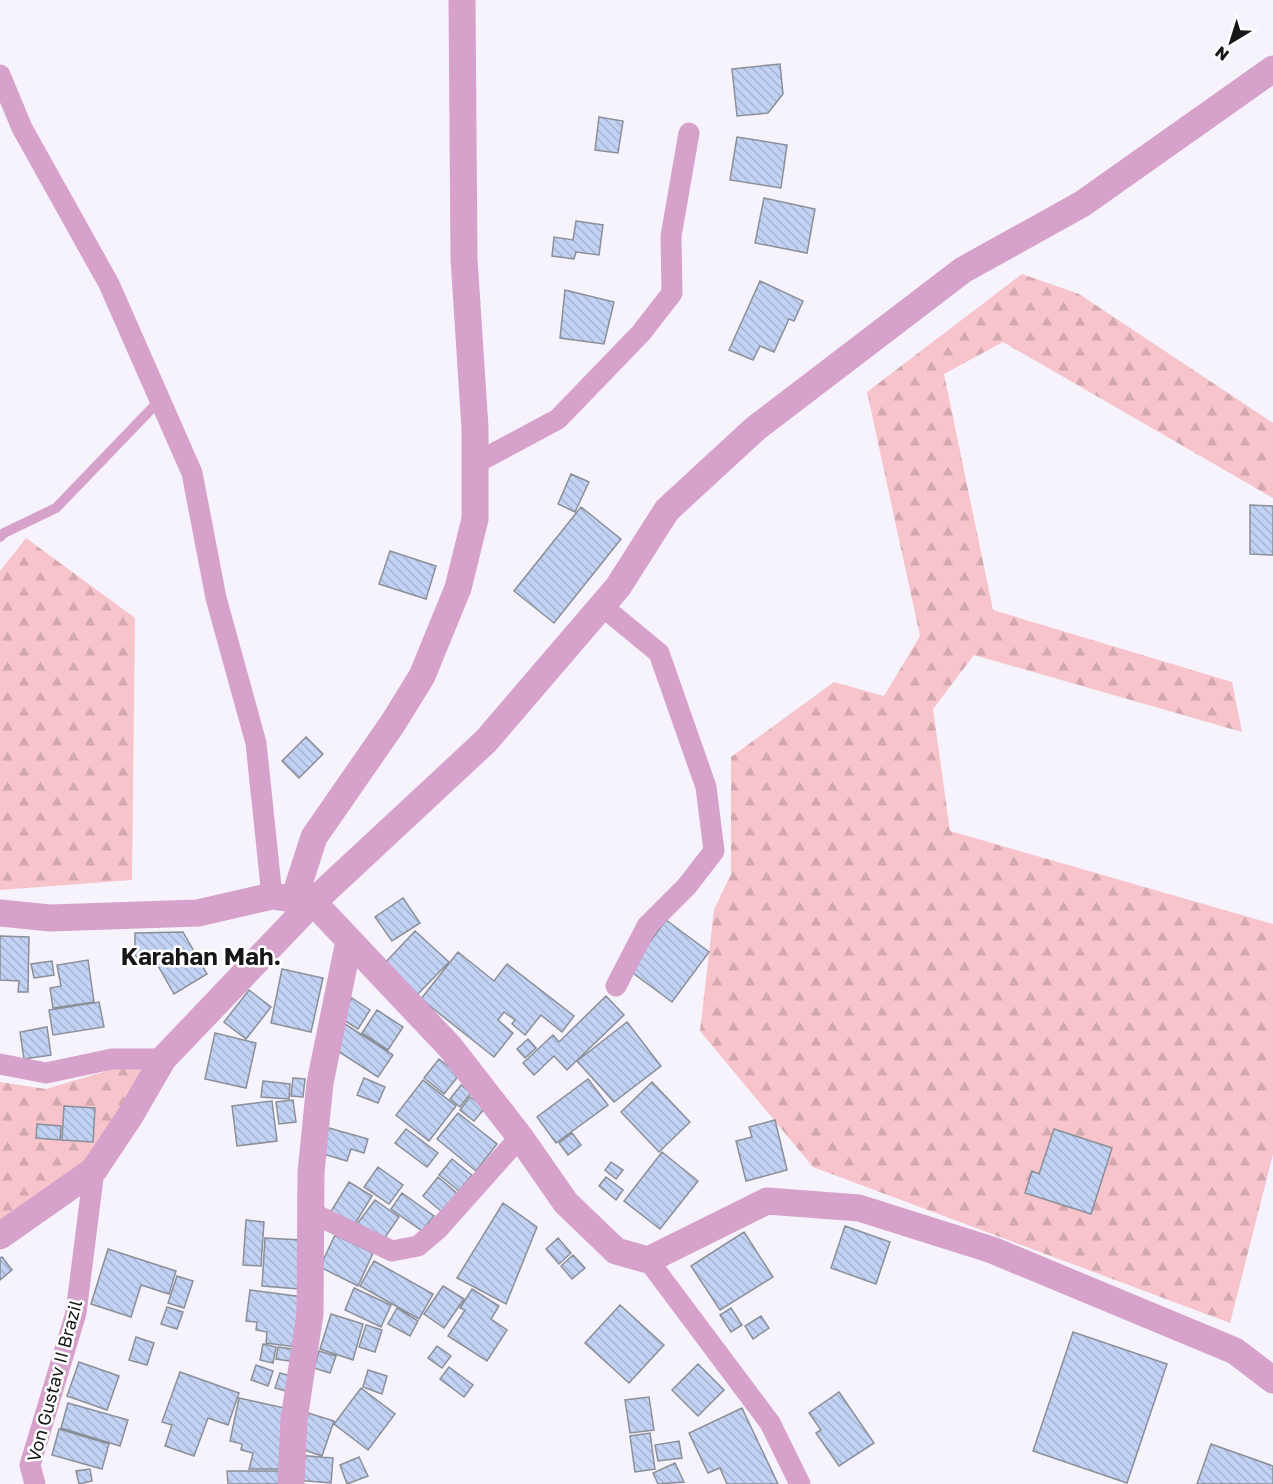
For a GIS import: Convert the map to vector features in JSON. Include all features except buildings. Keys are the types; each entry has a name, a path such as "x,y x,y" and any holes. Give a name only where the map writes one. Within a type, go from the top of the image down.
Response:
{"street":[{"path":"293,899 314,837 393,723 422,676 442,633 458,588 475,519 476,463 466,305 462,0"},
{"path":"0,1236 94,1170 130,1116 163,1059 293,899 486,741 618,587 667,510 756,428 963,270 1082,204 1273,69"},
{"path":"0,75 22,128 109,284 192,473 216,598 256,743 293,899 349,941 450,1047 520,1137 566,1203 616,1251 648,1260 770,1423 800,1484"},
{"path":"476,463 558,419 641,333 672,293 671,236 689,134"},
{"path":"602,606 659,653 706,787 714,851 687,886 647,926 616,986"},
{"path":"0,913 50,918 198,914 293,899"},
{"path":"291,1484 294,1419 310,1314 311,1172 320,1083 349,941"},
{"path":"0,1064 46,1073 112,1059 163,1059"},
{"path":"310,1212 392,1251 418,1246 438,1229 520,1137"},
{"name":"Von Gustav II Brazil","path":"35,1484 30,1465 76,1313 94,1170"},
{"path":"648,1260 766,1201 859,1208 992,1250 1224,1346 1235,1351 1273,1380"}],"lane":[{"path":"0,537 4,532 56,508 160,400"}],"green space":[{"path":"1022,274 1079,294 1273,423 1273,498 1003,342 944,374 993,610 1232,682 1242,732 974,655 933,709 950,831 1273,924 1273,1154 1230,1323 813,1167 700,1031 714,910 731,874 731,757 834,682 884,696 920,636 867,392"},
{"path":"26,538 135,618 132,880 0,890 0,571"},
{"path":"147,1059 94,1170 0,1247 0,1082 46,1089"}],"district":[{"name":"Karahan Mah.","path":"201,957"}]}
